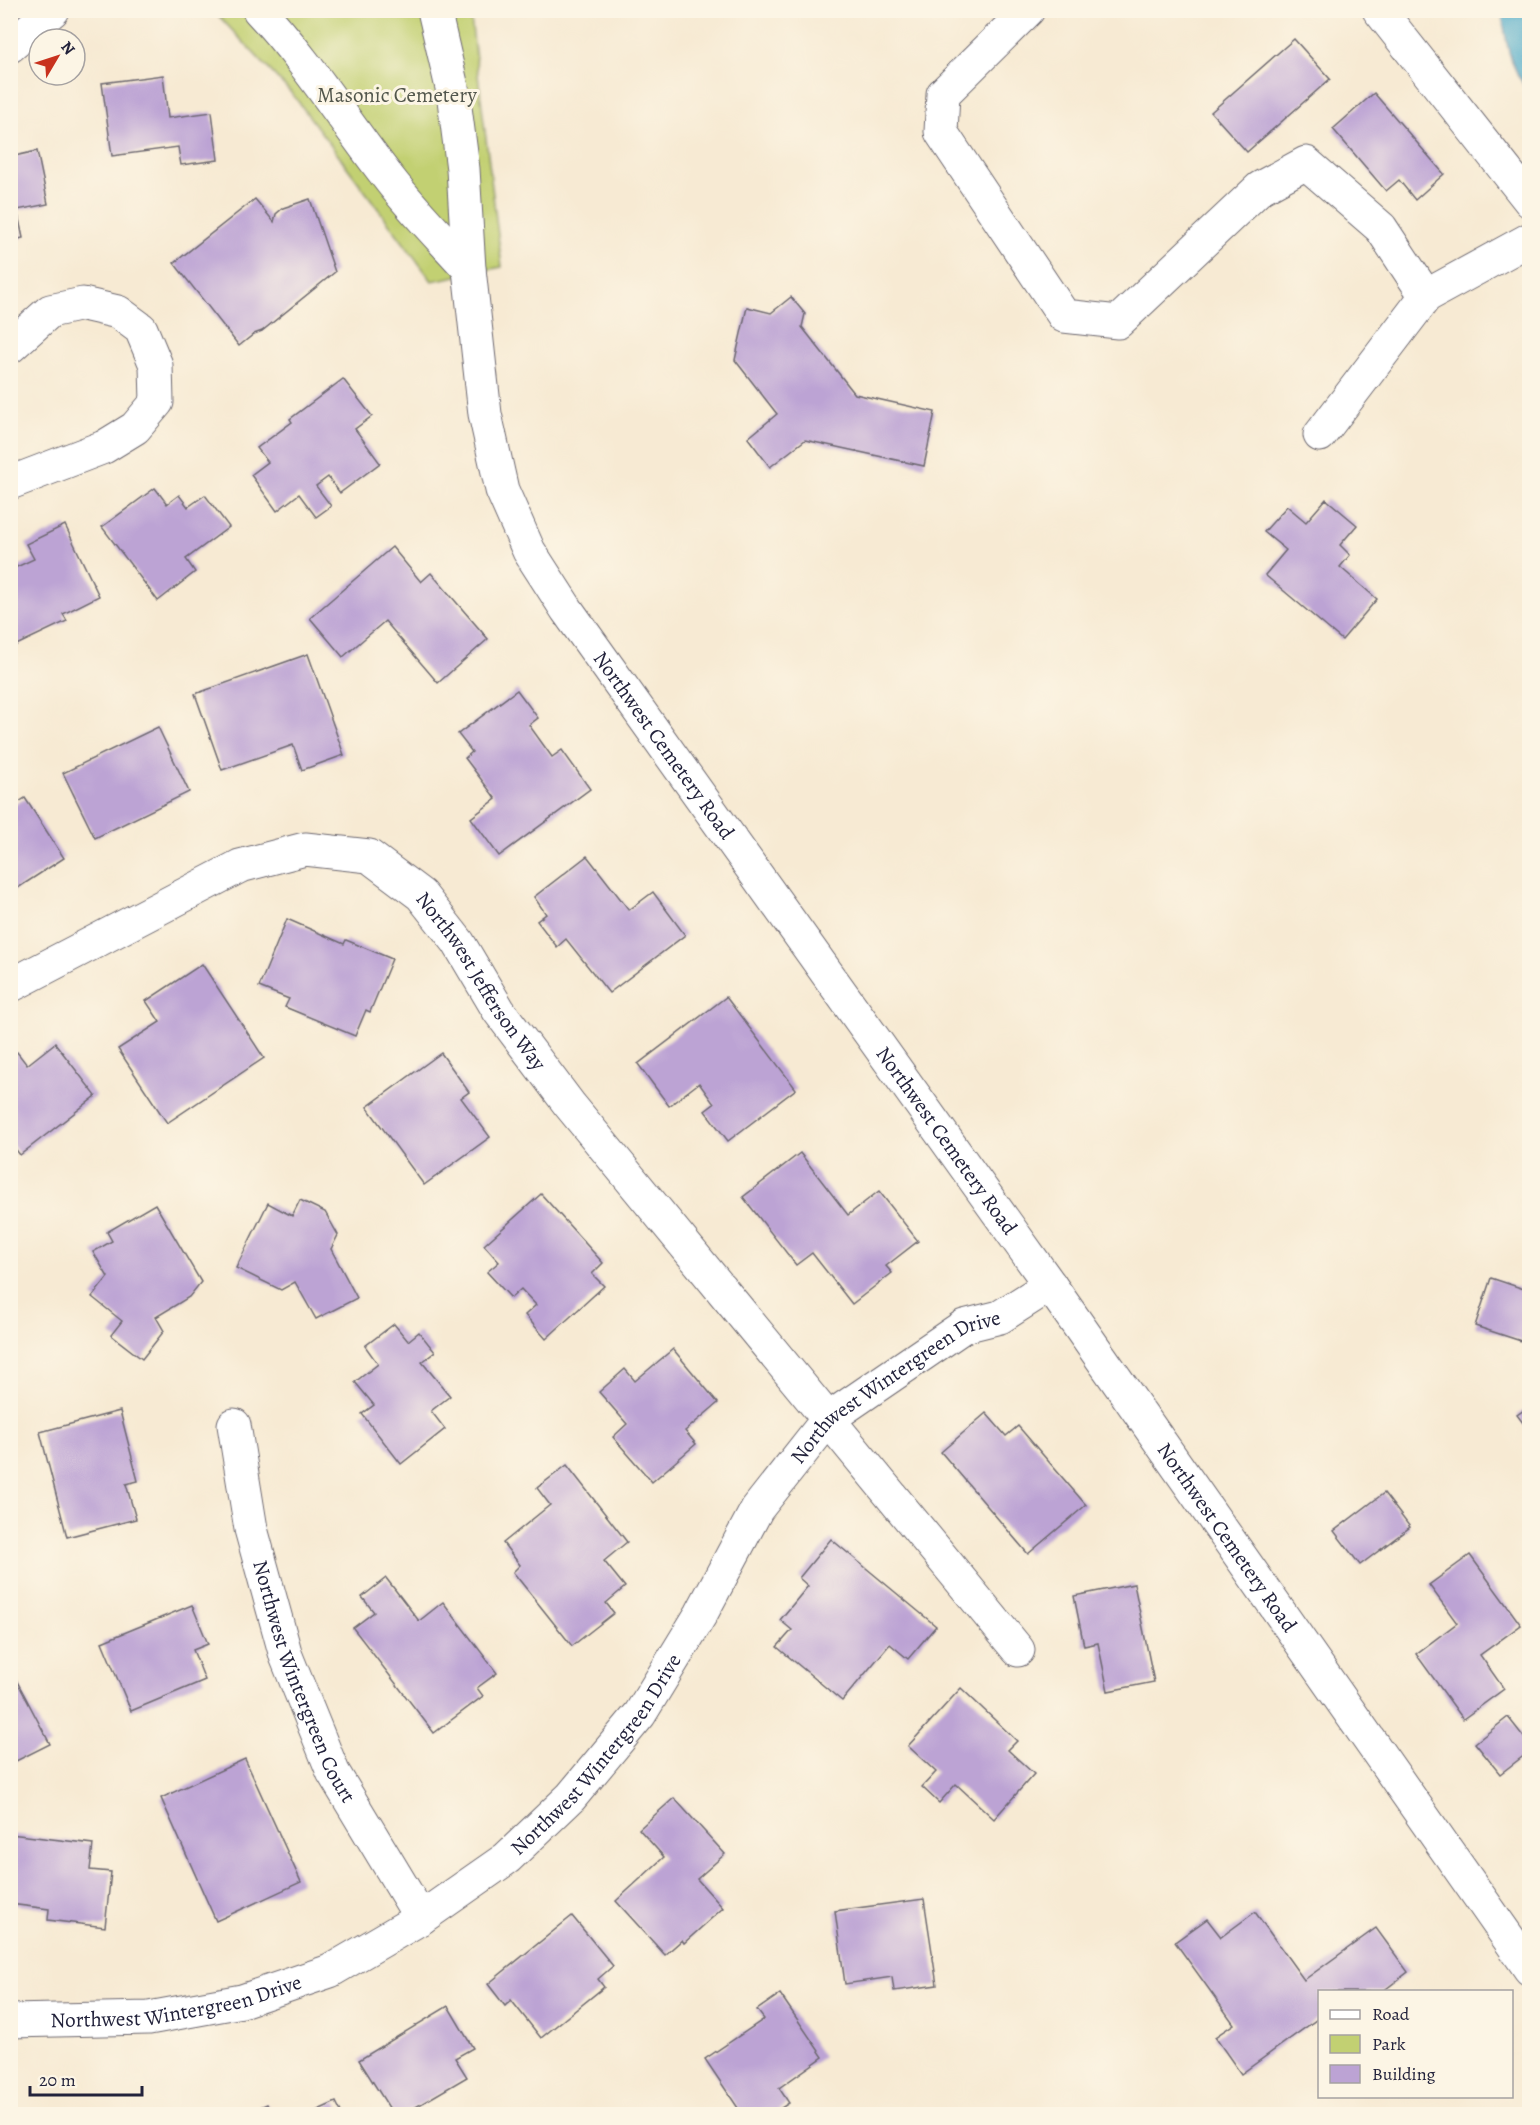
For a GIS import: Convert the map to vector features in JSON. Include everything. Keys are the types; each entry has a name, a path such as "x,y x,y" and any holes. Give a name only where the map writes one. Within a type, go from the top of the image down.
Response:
{"street":[{"path":"10,46 53,10"},
{"path":"259,10 316,79 391,182 469,269"},
{"name":"Northwest Cemetery Road","path":"434,10 453,92 463,169 469,269 485,414 502,490 529,551 567,610 649,727 1050,1285 1530,1969"},
{"path":"1028,10 943,94 941,132 1064,316 1118,322 1260,188 1306,163 1381,228 1425,296"},
{"path":"1379,10 1530,201"},
{"path":"1320,435 1425,296 1530,238"},
{"path":"10,347 50,311 83,304 118,312 141,330 156,364 157,402 135,428 104,447 10,483"},
{"name":"Northwest Jefferson Way","path":"10,986 240,866 305,849 369,856 421,895 458,942 499,1011 569,1104 1018,1650"},
{"name":"Northwest Wintergreen Drive","path":"10,2021 149,2018 242,2001 330,1971 421,1918 507,1858 571,1797 640,1714 702,1614 757,1509 828,1419 964,1326 1000,1317 1050,1285"},
{"name":"Northwest Wintergreen Court","path":"234,1425 251,1529 286,1656 333,1772 421,1918"}],"green space":[{"name":"Masonic Cemetery","path":"214,11 470,11 502,267 432,281 294,96"}],"water":[{"path":"1502,11 1529,11 1529,91 1513,64"}],"building":[{"path":"1294,39 1330,79 1247,152 1211,112"},
{"path":"163,75 168,118 212,112 218,160 181,165 178,147 112,156 102,83"},
{"path":"1374,93 1444,174 1415,200 1399,180 1386,191 1333,129"},
{"path":"37,151 48,204 17,210 23,238 10,241 10,157"},
{"path":"255,199 274,222 276,214 283,208 310,199 335,272 262,331 254,334 239,346 174,263"},
{"path":"791,297 805,314 802,327 855,394 935,412 924,466 805,440 770,467 748,438 777,414 735,360 747,307 771,313"},
{"path":"343,379 372,416 355,429 380,463 340,493 328,477 316,486 331,506 316,517 299,494 277,511 251,475 268,462 257,448 292,422 290,419"},
{"path":"155,488 167,504 179,495 188,507 205,495 229,527 186,559 195,572 158,601 102,527"},
{"path":"1326,499 1357,525 1340,545 1350,555 1340,567 1377,599 1342,640 1265,575 1286,550 1264,532 1287,506 1306,522"},
{"path":"65,525 99,596 63,614 67,621 10,648 10,570 34,559 26,544"},
{"path":"392,547 421,582 431,573 488,639 438,683 385,621 343,657 310,618"},
{"path":"308,654 344,755 302,770 293,745 222,770 195,694"},
{"path":"517,690 538,718 529,725 552,757 562,750 590,789 499,856 471,818 496,799 465,758 472,752 458,734"},
{"path":"158,727 189,792 95,838 63,773"},
{"path":"25,798 64,858 10,893 10,808"},
{"path":"587,856 629,910 653,892 685,935 609,993 566,939 557,947 537,921 546,914 534,897"},
{"path":"287,919 344,944 346,940 392,959 370,1012 366,1010 355,1036 285,1007 289,999 259,987"},
{"path":"202,964 264,1058 167,1123 118,1049 160,1022 146,1001"},
{"path":"726,997 796,1089 728,1141 705,1111 714,1104 699,1083 669,1106 638,1064"},
{"path":"55,1043 96,1096 20,1155 10,1142 10,1057 17,1052 27,1065"},
{"path":"441,1053 469,1092 461,1098 490,1137 424,1185 367,1107"},
{"path":"800,1153 848,1215 879,1191 918,1241 886,1266 892,1273 852,1304 812,1253 796,1265 743,1197"},
{"path":"541,1194 603,1263 592,1274 604,1286 546,1339 525,1315 536,1305 521,1289 511,1298 487,1272 499,1262 484,1245"},
{"path":"300,1200 325,1212 338,1235 331,1249 357,1298 316,1319 295,1282 281,1290 236,1268 268,1203 292,1216"},
{"path":"155,1204 201,1282 189,1297 156,1317 164,1331 142,1359 111,1335 122,1321 92,1297 108,1277 93,1252 112,1241 107,1232"},
{"path":"1491,1278 1530,1291 1530,1347 1527,1343 1475,1326"},
{"path":"394,1324 408,1341 419,1332 435,1352 422,1362 450,1396 431,1411 445,1429 401,1464 362,1414 374,1405 355,1382 378,1364 365,1346"},
{"path":"673,1349 718,1403 685,1431 696,1444 652,1482 613,1437 627,1424 599,1392 625,1369 635,1381"},
{"path":"1530,1406 1530,1432 1517,1415"},
{"path":"120,1411 138,1481 126,1484 136,1519 67,1537 40,1432"},
{"path":"986,1413 1006,1436 1018,1426 1086,1505 1028,1554 941,1452"},
{"path":"567,1465 627,1542 604,1561 625,1587 606,1603 614,1613 572,1646 513,1572 520,1565 503,1543 550,1505 537,1488"},
{"path":"1384,1493 1410,1527 1360,1565 1334,1531"},
{"path":"831,1539 936,1626 908,1659 890,1644 842,1701 777,1647 792,1630 780,1620 808,1586 799,1578"},
{"path":"1470,1555 1521,1625 1480,1655 1504,1689 1463,1719 1416,1654 1457,1623 1429,1585"},
{"path":"386,1578 419,1621 443,1602 497,1673 477,1688 483,1696 434,1733 353,1628 374,1612 362,1597"},
{"path":"1134,1584 1154,1682 1108,1691 1098,1643 1084,1646 1074,1596"},
{"path":"192,1605 208,1644 193,1650 205,1680 131,1711 102,1642"},
{"path":"10,1668 50,1744 10,1764"},
{"path":"961,1688 1017,1741 1008,1750 1034,1774 994,1819 956,1784 939,1803 922,1787 936,1772 908,1746"},
{"path":"1508,1717 1530,1745 1530,1751 1500,1774 1475,1743"},
{"path":"245,1759 301,1882 216,1921 161,1798"},
{"path":"674,1798 725,1854 697,1879 723,1908 684,1943 682,1940 665,1955 616,1901 664,1857 639,1829"},
{"path":"10,1834 93,1844 90,1870 111,1872 105,1927 48,1920 49,1909 10,1904"},
{"path":"924,1899 937,1985 894,1991 892,1977 845,1984 835,1911"},
{"path":"1255,1912 1304,1980 1376,1928 1408,1972 1385,1990 1318,1990 1318,2018 1241,2074 1215,2037 1234,2024 1175,1942 1207,1919 1221,1937"},
{"path":"572,1916 613,1966 598,1979 604,1987 541,2038 511,2000 505,2006 488,1984"},
{"path":"780,1994 823,2057 779,2088 789,2103 772,2114 742,2114 705,2059 764,2019 757,2010"},
{"path":"448,2006 473,2048 455,2058 467,2077 404,2114 393,2114 359,2060"},
{"path":"336,2102 342,2114 309,2114"},
{"path":"267,2104 272,2114 245,2114"}]}
